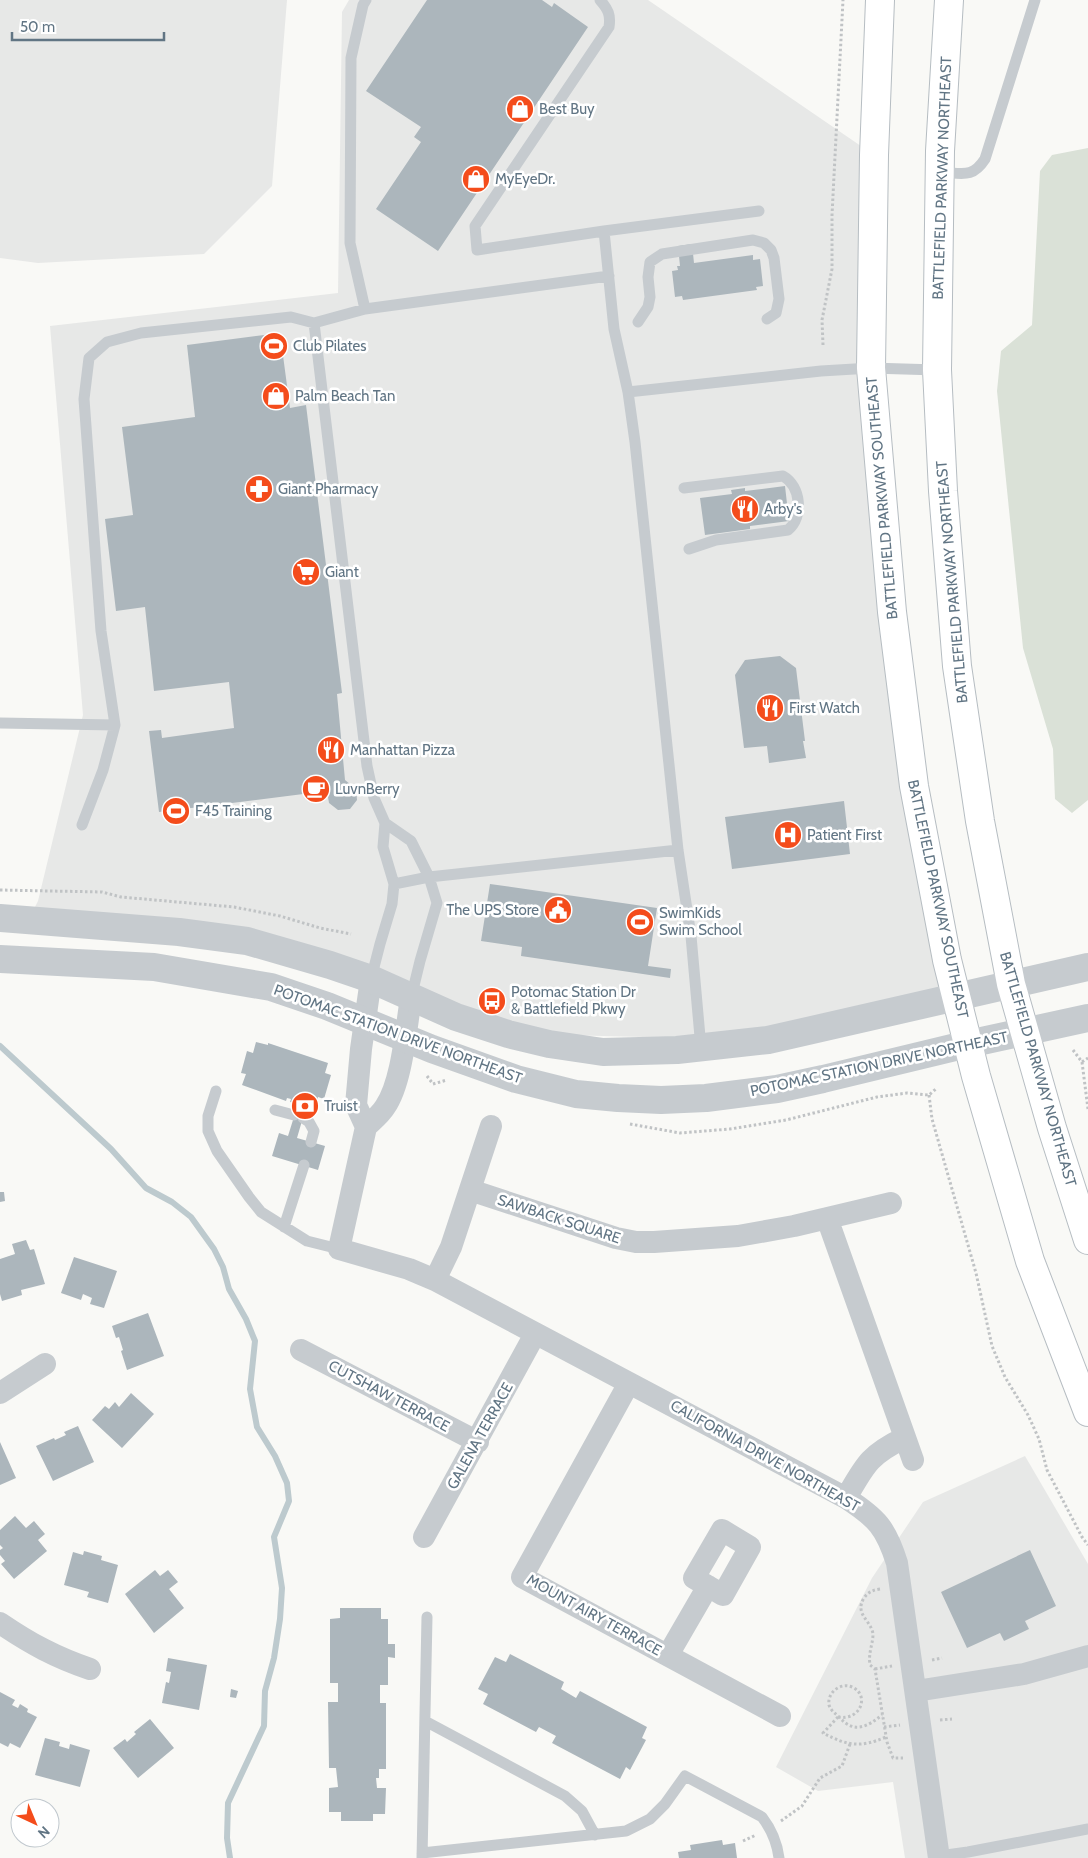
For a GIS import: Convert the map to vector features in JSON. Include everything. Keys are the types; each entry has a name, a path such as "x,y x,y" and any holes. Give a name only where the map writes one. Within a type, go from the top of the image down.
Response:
{"main road":[{"path":"871,368 874,155 880,0"},
{"name":"BATTLEFIELD PARKWAY NORTHEAST","path":"949,0 940,172 937,370 943,491 957,666 980,821 1011,984 1052,1128 1088,1240"},
{"name":"BATTLEFIELD PARKWAY SOUTHEAST","path":"871,368 892,612 914,786 948,960 968,1044 1030,1261 1088,1412"}],"street":[{"path":"0,918 179,932 247,941 372,979 411,998 465,1020 508,1034 549,1044 603,1052 677,1050 768,1040 1088,967"},
{"name":"POTOMAC STATION DRIVE NORTHEAST","path":"0,959 154,967 271,987 327,1006 405,1038 516,1079 576,1094 661,1100 706,1098 777,1089 1088,1018"},
{"path":"366,1127 356,1105 365,1021 372,979"},
{"path":"339,1249 366,1127 386,1107 400,1065 411,998"},
{"path":"435,1280 451,1247 491,1126"},
{"name":"SAWBACK SQUARE","path":"470,1190 616,1238 636,1242 738,1236 891,1203"},
{"path":"827,1218 913,1460"},
{"name":"CALIFORNIA DRIVE NORTHEAST","path":"339,1249 409,1269 435,1280 846,1498 862,1508 878,1522 890,1541 897,1564 939,1857"},
{"name":"GALENA TERRACE","path":"424,1537 478,1442 535,1334"},
{"name":"CUTSHAW TERRACE","path":"301,1350 478,1442"},
{"path":"0,1393 45,1364"},
{"name":"MOUNT AIRY TERRACE","path":"629,1383 522,1577 780,1716"},
{"path":"846,1498 865,1465 879,1451 904,1438"},
{"path":"668,1655 708,1586"},
{"path":"0,1623 30,1643 62,1660 90,1669"},
{"path":"916,1691 1024,1674 1088,1656"}],"lane":[{"path":"365,309 350,243 351,58 363,5 366,0"},
{"path":"600,0 607,8 610,17 609,27 475,226 477,250 759,211"},
{"path":"940,172 968,174 975,172 985,158 1034,0"},
{"path":"604,231 614,329 628,392 635,442 678,850 692,936 701,1048"},
{"path":"638,322 648,307 650,297 648,277 650,262 662,254 753,240 764,243 771,250 774,258 779,299 776,313 767,319"},
{"path":"82,824 102,770 115,725 101,631 84,399 90,358 108,342 140,333 290,317 314,322 365,309 609,276"},
{"path":"314,322 367,766 374,798 385,823 383,847 394,884 392,904 372,979"},
{"path":"628,392 821,371 871,368 937,370"},
{"path":"684,488 783,476 791,481 796,489 798,507 798,516 795,524 788,530 716,540 689,549"},
{"path":"0,723 115,725"},
{"path":"385,823 411,841 429,877 438,903 420,960 411,998"},
{"path":"394,884 429,877 678,850"},
{"path":"216,1091 208,1116 208,1132 218,1151 249,1197 261,1212 307,1241 339,1249"},
{"path":"275,1110 309,1122 314,1131 311,1142"},
{"path":"284,1227 304,1166"},
{"path":"427,1617 422,1855 626,1831 650,1819 665,1804 685,1776 762,1817 771,1828 778,1847 779,1858"},
{"path":"425,1721 565,1796 582,1811 595,1835"},
{"path":"939,1857 1088,1829"}],"path":[{"path":"823,345 822,320 832,269 832,215 843,0"},
{"path":"0,890 102,892 121,897 234,907 280,916 320,928 350,934"},
{"path":"1073,1050 1082,1062 1088,1109"},
{"path":"1082,1062 1088,1058"},
{"path":"929,1095 932,1119 976,1273 992,1346 1039,1439 1047,1470 1088,1545"},
{"path":"884,1589 873,1590 866,1595 860,1609 872,1630 873,1636 869,1656 870,1665 875,1669 886,1737 893,1758 908,1757"},
{"path":"875,1669 895,1665"},
{"path":"838,1717 852,1716 858,1712 861,1705 861,1698 858,1692 852,1687 845,1686 838,1687 832,1692 829,1699 829,1706 842,1722 847,1725 863,1727 882,1715"},
{"path":"838,1717 823,1733 842,1742 865,1745 886,1737"},
{"path":"884,1727 904,1724"},
{"path":"743,1841 771,1828 802,1806 820,1778 842,1766 850,1744"}],"shaded area":[{"path":"0,0 287,0 272,186 204,254 38,263 0,258"},
{"path":"349,0 648,0 874,155 892,612 957,996 768,1040 563,1035 456,1017 331,965 28,921 38,901 83,715 50,326 338,293 342,12"},
{"path":"1088,148 1088,800 1072,813 1055,799 1053,749 1023,648 997,391 1001,351 1032,325 1040,171 1052,155"},
{"path":"1025,1456 1088,1564 1088,1858 905,1858 893,1782 818,1791 776,1767 872,1578 923,1502"}],"building":[{"path":"427,0 542,0 552,7 554,3 588,27 438,251 376,209 421,142 414,137 421,127 366,91"},
{"path":"692,244 694,263 753,255 753,260 760,259 763,286 756,287 757,290 683,300 682,296 675,297 672,271 678,270 677,266 680,266 678,246"},
{"path":"280,333 290,408 306,405 342,693 337,694 345,780 356,789 357,800 350,809 338,810 329,803 327,791 159,812 149,731 161,730 162,738 234,728 229,682 154,691 145,607 116,611 105,519 133,515 122,427 195,417 187,345"},
{"name":"Arby's","path":"785,486 789,521 705,535 700,498 732,494 731,490 745,488 745,491"},
{"name":"First Watch","path":"780,656 796,668 806,758 769,763 767,746 744,748 735,675 745,660"},
{"name":"Patient First","path":"844,801 850,854 732,869 725,817"},
{"path":"490,884 657,908 648,966 671,969 670,978 521,956 522,947 481,941"},
{"name":"Truist","path":"256,1042 268,1045 268,1043 328,1063 325,1073 331,1075 324,1099 318,1097 315,1107 306,1107 297,1138 325,1146 318,1170 272,1156 279,1133 288,1136 298,1104 290,1102 291,1099 287,1098 286,1101 242,1085 246,1074 241,1073 247,1051 253,1053"},
{"path":"0,1192 4,1192 5,1201 0,1202"},
{"path":"26,1240 30,1250 34,1249 45,1284 21,1290 22,1295 2,1301 0,1294 0,1259 15,1254 12,1244"},
{"path":"74,1257 117,1271 104,1308 90,1304 92,1298 83,1294 81,1300 61,1293"},
{"path":"148,1313 164,1356 127,1370 119,1337 116,1338 112,1326"},
{"path":"131,1393 154,1414 122,1448 92,1420 105,1406 109,1409 115,1402 119,1407"},
{"path":"78,1426 94,1462 53,1481 36,1446 66,1435 64,1432"},
{"path":"0,1442 16,1478 0,1485"},
{"path":"15,1516 26,1528 34,1521 45,1534 38,1540 47,1551 14,1579 1,1564 5,1561 0,1555 0,1550 3,1548 0,1545 0,1530"},
{"path":"1030,1550 1056,1606 1025,1621 1029,1629 1004,1641 1000,1633 967,1648 941,1592"},
{"path":"84,1551 102,1556 101,1560 118,1565 108,1603 87,1597 89,1592 64,1585 73,1552 83,1555"},
{"path":"155,1570 160,1576 168,1570 178,1582 169,1589 184,1608 154,1633 125,1594"},
{"path":"340,1608 381,1608 381,1619 388,1619 388,1644 395,1644 395,1658 388,1657 388,1685 380,1685 380,1703 386,1703 386,1769 379,1769 379,1778 376,1778 377,1788 386,1788 385,1814 373,1814 373,1821 341,1821 341,1812 329,1812 329,1788 338,1787 336,1768 329,1768 328,1702 338,1702 338,1683 330,1683 330,1619 340,1618"},
{"path":"510,1654 564,1682 561,1689 576,1698 580,1691 647,1727 642,1738 646,1740 630,1770 626,1767 620,1779 552,1743 556,1736 539,1727 536,1732 483,1704 488,1694 478,1689 495,1657 506,1662"},
{"path":"168,1658 207,1665 199,1710 162,1703 166,1682 169,1683 171,1672 166,1671"},
{"path":"231,1689 238,1691 236,1698 230,1697"},
{"path":"0,1692 15,1700 12,1705 18,1708 20,1704 28,1709 27,1712 37,1717 20,1748 10,1743 8,1747 0,1743"},
{"path":"150,1719 174,1748 138,1778 113,1748 125,1739 127,1742 136,1734 134,1732"},
{"path":"45,1738 60,1742 59,1746 69,1749 70,1744 90,1750 80,1787 35,1775"},
{"path":"722,1840 723,1845 735,1843 737,1858 679,1858 678,1852 691,1850 690,1845"}],"waterway":[{"path":"0,1046 111,1149 146,1188 172,1202 191,1217 214,1249 223,1267 229,1289 246,1319 255,1341 250,1389 257,1427 275,1456 287,1483 289,1501 274,1537 282,1588 280,1619 274,1658 265,1691 264,1726 228,1803 227,1838 230,1858"}],"place":[{"name":"Best Buy","path":"520,109"},
{"name":"MyEyeDr.","path":"476,179"},
{"name":"Club Pilates","path":"274,346"},
{"name":"Palm Beach Tan","path":"276,396"},
{"name":"Giant Pharmacy","path":"259,489"},
{"name":"Arby's","path":"745,509"},
{"name":"Giant","path":"306,572"},
{"name":"First Watch","path":"770,708"},
{"name":"Manhattan Pizza","path":"331,750"},
{"name":"LuvnBerry","path":"316,789"},
{"name":"F45 Training","path":"176,811"},
{"name":"Patient First","path":"788,835"},
{"name":"The UPS Store","path":"558,910"},
{"name":"SwimKids Swim School","path":"640,922"},
{"name":"Potomac Station Dr & Battlefield Pkwy","path":"492,1001"},
{"name":"Truist","path":"305,1106"}]}
